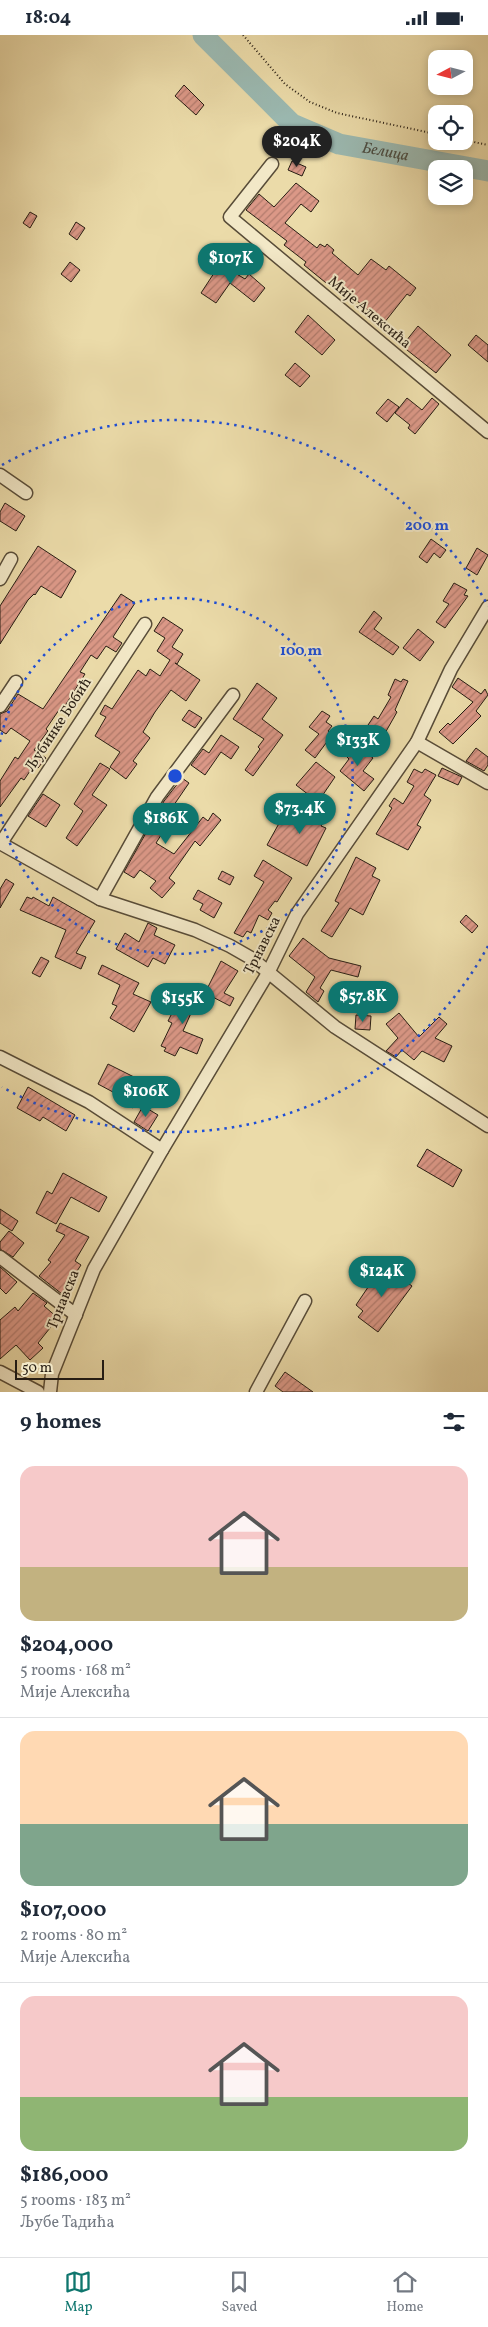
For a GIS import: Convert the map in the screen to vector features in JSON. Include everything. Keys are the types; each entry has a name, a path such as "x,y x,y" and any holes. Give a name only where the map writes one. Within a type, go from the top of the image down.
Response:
{"street":[{"name":"Мије Алексића","path":"272,164 230,217 488,432"},
{"path":"0,475 26,493"},
{"path":"0,579 11,559"},
{"name":"Трнавска","path":"50,1392 52,1374 94,1269 162,1150 268,973 297,914 417,742 450,669 487,611"},
{"name":"Љубинке Бобић","path":"0,843 144,624"},
{"path":"0,706 16,682"},
{"path":"100,899 158,797 233,695"},
{"path":"417,742 488,783"},
{"path":"0,843 100,899 195,930 251,958 334,1027 488,1126"},
{"path":"0,1057 89,1102 162,1150"},
{"path":"0,1257 76,1315"},
{"path":"256,1392 306,1301"},
{"path":"0,1371 38,1392"}],"path":[{"path":"243,35 285,84 310,102 337,113 428,132"},
{"path":"473,142 488,145"}],"building":[{"path":"184,85 204,105 196,115 175,96"},
{"path":"292,161 306,167 302,176 288,170"},
{"path":"296,183 319,201 311,212 301,204 285,223 317,248 320,244 325,247 327,244 334,250 332,253 358,275 371,259 386,270 389,266 416,288 410,296 407,294 384,323 346,292 343,297 304,265 306,262 284,245 287,241 246,210 259,194 274,207"},
{"path":"30,212 37,216 30,228 23,223"},
{"path":"76,222 85,228 77,240 69,234"},
{"path":"70,262 80,270 71,282 61,274"},
{"path":"220,264 245,279 249,274 265,288 254,302 230,283 216,303 201,293"},
{"path":"308,315 335,340 322,355 295,332"},
{"path":"418,326 451,355 436,373 402,346"},
{"path":"476,335 488,345 488,362 468,345"},
{"path":"295,363 310,376 300,387 285,375"},
{"path":"407,398 422,410 432,398 439,404 415,434 408,428 410,425 395,413"},
{"path":"388,399 399,407 387,422 376,413"},
{"path":"5,503 25,516 16,531 0,521 0,512"},
{"path":"431,539 446,550 440,558 434,553 427,563 419,557"},
{"path":"38,546 76,571 61,598 41,586 35,595 28,600 0,644 0,606"},
{"path":"477,548 488,555 477,575 466,568"},
{"path":"454,583 467,590 464,595 468,596 445,628 436,622 449,604 443,601"},
{"path":"121,594 135,603 113,637 122,643 116,652 106,646 97,659 91,655 80,672 85,674 63,709 61,707 46,729 48,731 34,750 46,758 38,768 34,765 24,780 21,778 0,807 0,781 15,757 18,759 30,741 11,728 6,734 0,730 0,714 7,711 18,694 43,709"},
{"path":"374,611 382,618 374,629 399,647 393,655 359,632"},
{"path":"163,617 183,630 172,647 183,654 177,664 175,663 200,680 186,701 171,690 143,732 150,738 133,761 137,764 126,779 110,767 120,752 95,736 106,717 100,714 105,705 112,709 138,670 146,676 150,669 160,676 170,660 157,651 165,638 154,631"},
{"path":"418,629 434,642 420,661 403,648"},
{"path":"458,678 481,694 485,689 488,695 476,711 481,716 453,744 439,732 448,723 450,725 473,702 452,687"},
{"path":"395,679 401,682 403,679 408,681 395,710 397,712 380,742 364,731 374,716 378,719 391,697 388,695"},
{"path":"257,683 277,698 262,719 283,735 253,776 245,770 260,749 258,747 264,739 233,719"},
{"path":"189,710 202,718 195,728 182,720"},
{"path":"322,711 330,716 326,722 332,726 328,731 332,735 315,758 305,750 319,734 309,727"},
{"path":"221,735 239,747 231,759 221,752 205,775 191,765 203,749 209,753"},
{"path":"354,743 373,758 363,771 374,779 364,791 340,771 349,759 345,755"},
{"path":"476,748 488,757 488,765 484,771 466,761"},
{"path":"316,762 335,777 318,802 296,785"},
{"path":"100,763 110,769 92,795 107,805 77,846 66,838 83,811 74,804"},
{"path":"442,768 462,777 458,785 438,776"},
{"path":"414,769 422,773 425,769 436,775 424,795 431,800 417,825 421,827 408,850 376,834 392,808 389,806 394,798 403,804 414,786 407,782"},
{"path":"182,778 189,783 167,815 172,818 156,843 174,854 203,817 208,821 213,813 221,820 200,846 195,841 169,878 175,883 162,898 150,888 156,881 140,870 134,878 124,872 164,801"},
{"path":"43,794 60,805 46,827 28,816"},
{"path":"313,803 329,813 321,826 326,828 307,866 267,845 282,818 291,823 298,811 306,815"},
{"path":"356,857 376,868 372,876 380,880 363,915 350,908 332,937 321,931 339,903 335,901"},
{"path":"263,860 292,878 277,902 275,901 268,910 272,913 268,920 259,915 251,933 247,931 243,937 234,933 264,882 254,876"},
{"path":"222,871 234,877 230,885 218,879"},
{"path":"6,879 14,884 0,908 0,889"},
{"path":"198,890 222,903 214,918 200,910 203,904 193,899"},
{"path":"27,897 32,899 33,897 49,906 53,897 95,921 76,953 86,957 81,969 55,957 66,930 20,910"},
{"path":"466,915 478,926 472,933 460,922"},
{"path":"148,923 157,928 154,935 175,945 165,964 153,958 148,967 116,949 125,933 139,942"},
{"path":"303,938 329,958 361,966 358,977 331,970 320,988 324,991 318,1002 306,992 315,977 289,956"},
{"path":"41,957 49,961 40,977 32,973"},
{"path":"221,961 238,971 224,993 234,998 230,1006 205,993"},
{"path":"102,965 139,983 133,994 151,1002 134,1032 110,1018 117,1006 112,1004 120,985 98,974"},
{"path":"185,988 204,997 198,1009 194,1012 192,1011 183,1031 203,1039 197,1054 180,1047 175,1056 164,1051 166,1048 161,1046 172,1023 168,1021"},
{"path":"399,1013 419,1037 439,1017 447,1024 435,1038 452,1046 444,1062 422,1051 414,1060 402,1050 396,1057 386,1051 398,1038 386,1024"},
{"path":"356,1015 371,1016 370,1030 355,1029"},
{"path":"108,1064 144,1082 136,1095 140,1098 133,1108 124,1102 126,1099 98,1084"},
{"path":"28,1087 75,1115 66,1131 43,1117 40,1121 17,1108"},
{"path":"143,1106 158,1115 148,1131 134,1122"},
{"path":"427,1149 462,1170 453,1187 417,1166"},
{"path":"63,1173 107,1197 99,1212 71,1197 56,1224 36,1213 47,1191 52,1194"},
{"path":"0,1209 18,1221 12,1231 0,1223"},
{"path":"60,1223 89,1237 75,1261 81,1265 62,1294 39,1276 51,1262 48,1260 65,1235 56,1231"},
{"path":"9,1231 24,1243 13,1257 0,1249 0,1242"},
{"path":"383,1265 412,1286 378,1332 358,1317 363,1311 356,1305"},
{"path":"0,1267 17,1282 6,1294 0,1288"},
{"path":"33,1293 47,1303 44,1306 58,1318 38,1343 43,1348 30,1360 16,1345 0,1359 0,1320 15,1307 18,1311"},
{"path":"285,1372 313,1392 283,1392 275,1386"}],"waterway":[{"name":"Белица","path":"203,35 292,124 339,144 488,171"}]}
